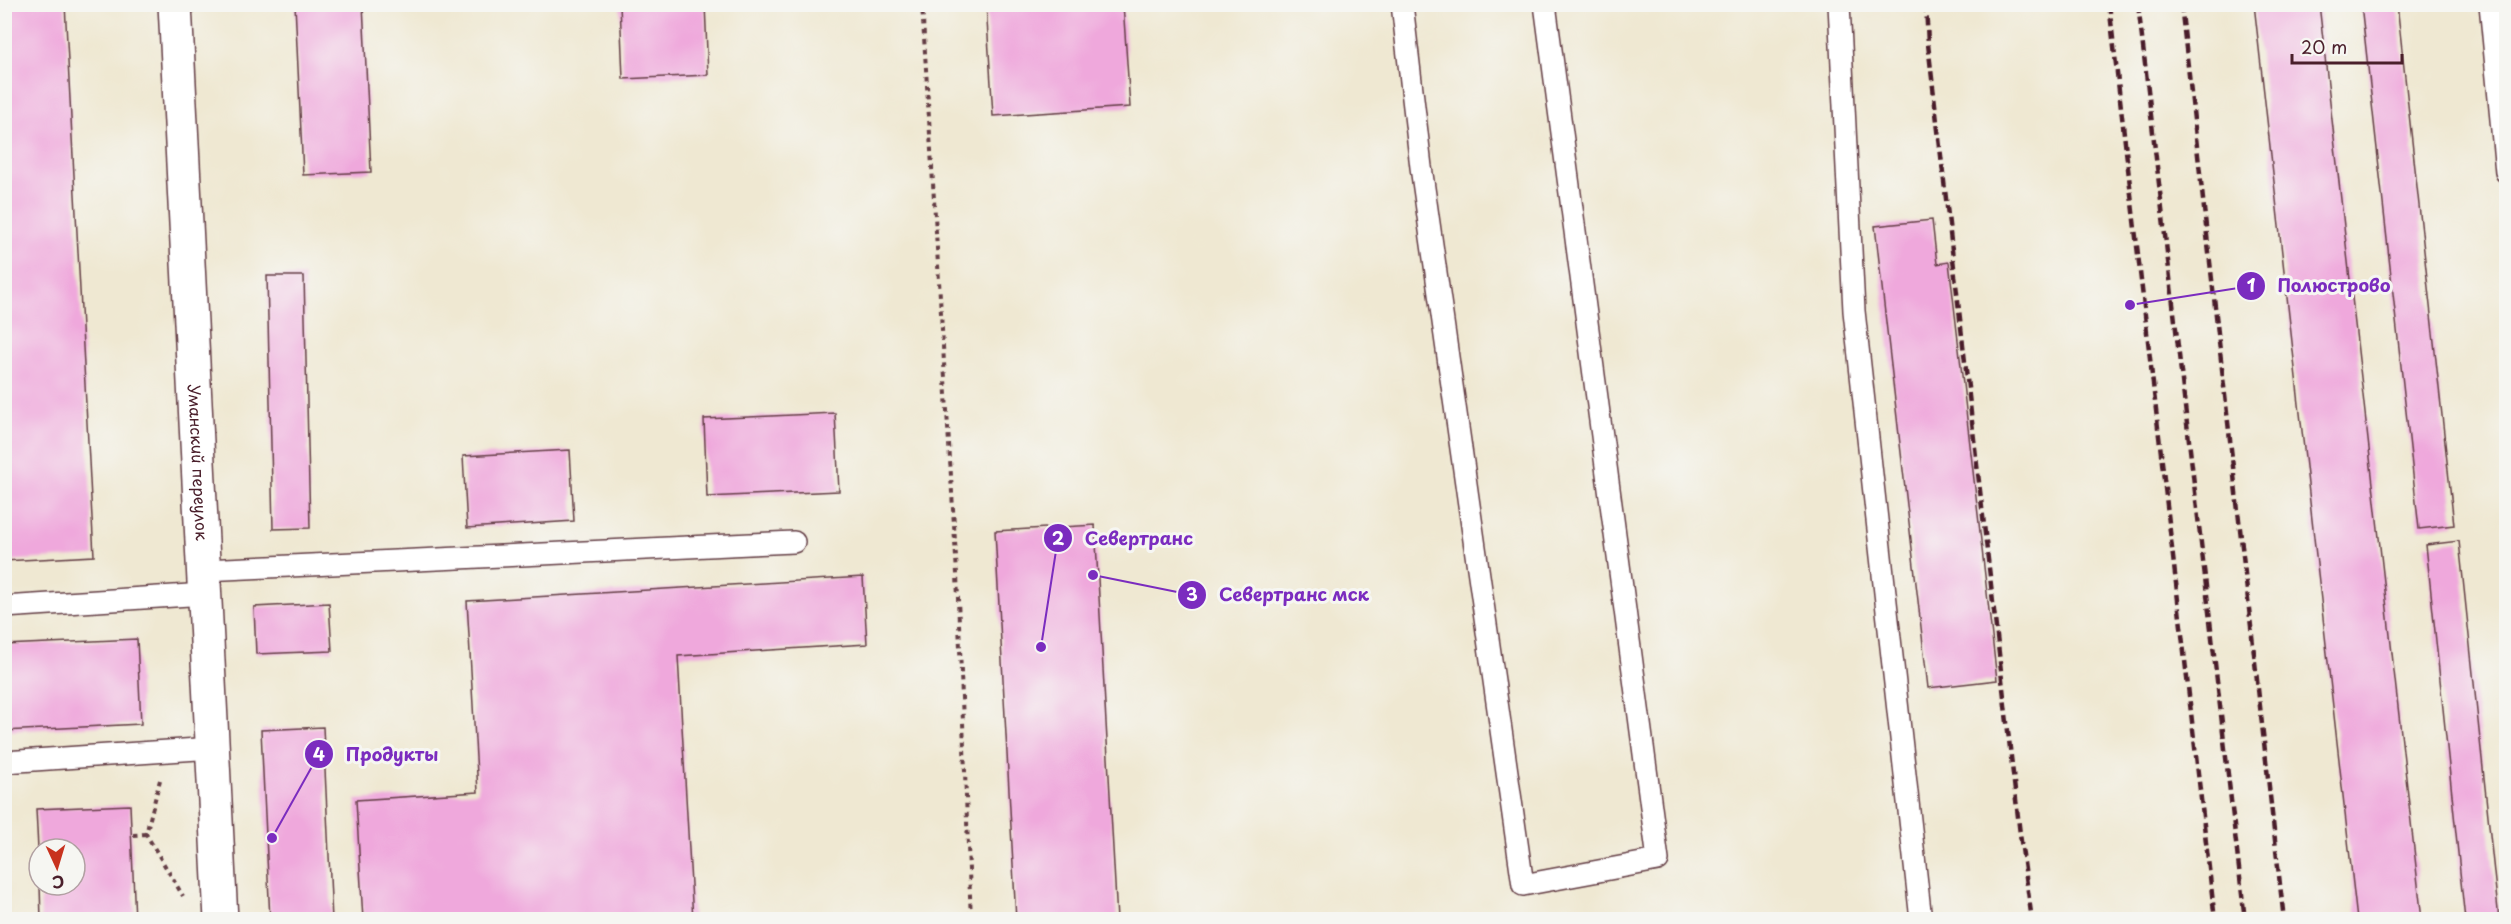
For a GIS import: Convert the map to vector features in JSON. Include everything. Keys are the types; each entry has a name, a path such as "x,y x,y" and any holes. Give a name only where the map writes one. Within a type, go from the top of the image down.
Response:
{"street":[{"name":"Уманский переулок","path":"175,4 221,920"}],"lane":[{"path":"1402,4 1421,167 1523,885 1658,860 1545,4"},
{"path":"1839,4 1854,311 1921,920"},
{"path":"2490,4 2506,172"},
{"path":"4,607 205,582 794,542"},
{"path":"4,762 213,748"}],"path":[{"path":"922,4 957,574 971,920"},
{"path":"168,751 146,834 188,904"},
{"path":"133,835 146,834"}],"building":[{"path":"4,4 65,4 94,556 4,561"},
{"path":"295,4 363,4 371,172 303,175"},
{"path":"620,4 705,4 708,75 623,79"},
{"path":"986,4 1123,4 1130,107 993,116"},
{"path":"2254,4 2319,4 2422,920 2357,920"},
{"path":"2361,4 2397,4 2454,525 2419,529"},
{"path":"1932,220 1937,264 1949,262 1997,680 1928,688 1875,226"},
{"path":"267,276 304,276 310,528 273,529"},
{"path":"835,413 839,491 707,497 704,419"},
{"path":"570,450 574,521 467,528 463,456"},
{"path":"1095,525 1117,920 1016,920 995,531"},
{"path":"2459,541 2499,920 2465,920 2426,545"},
{"path":"863,577 867,644 678,656 693,920 363,920 356,800 478,792 467,601"},
{"path":"329,603 332,651 256,654 254,607"},
{"path":"137,639 141,724 4,731 4,645"},
{"path":"323,727 332,920 270,920 261,730"},
{"path":"130,805 135,920 41,920 40,897 87,897 87,837 37,837 36,809"}],"railway":[{"path":"1926,4 1928,44 2032,920"},
{"path":"2109,4 2215,920"},
{"path":"2138,4 2245,920"},
{"path":"2181,4 2284,920"}],"place":[{"name":"Полюстрово","path":"2130,305"},
{"name":"Севертранс мск","path":"1093,575"},
{"name":"Севертранс","path":"1041,647"},
{"name":"Продукты","path":"272,838"}]}
